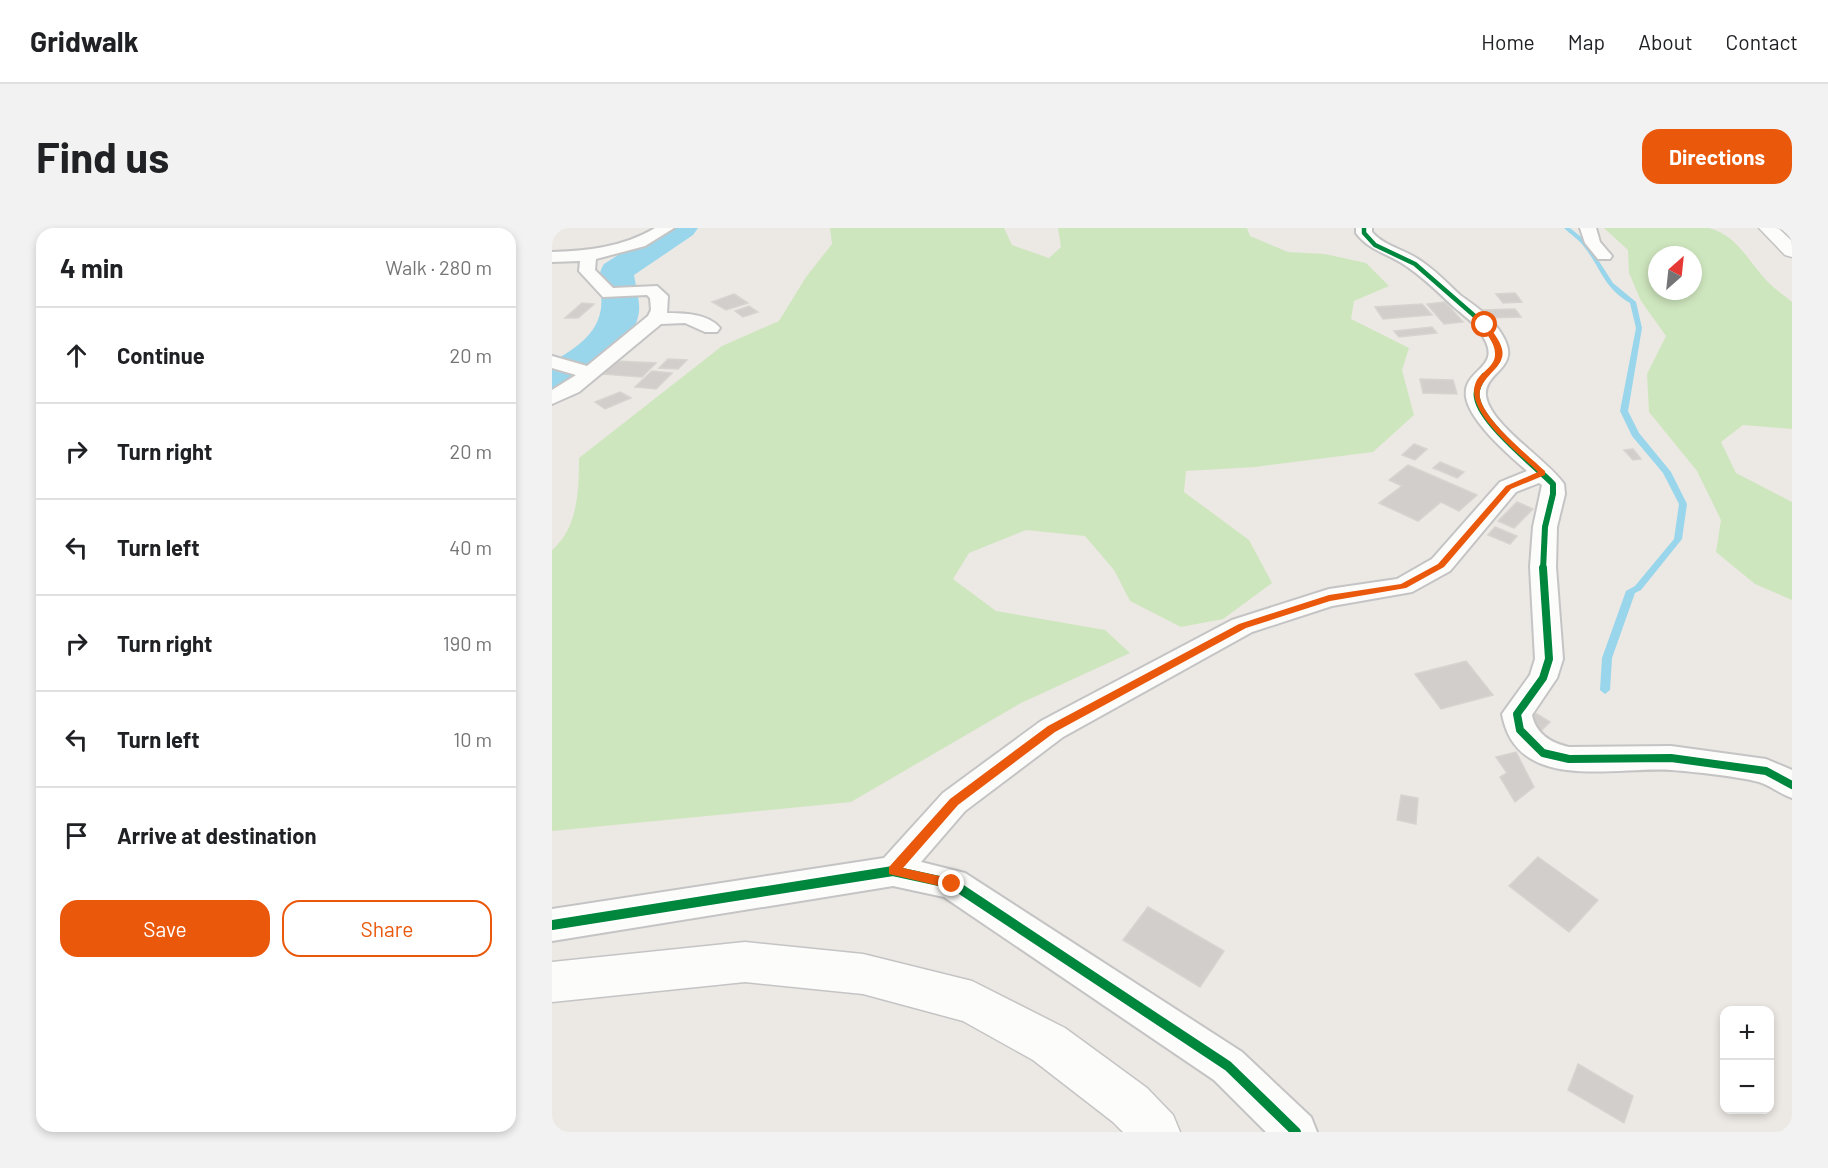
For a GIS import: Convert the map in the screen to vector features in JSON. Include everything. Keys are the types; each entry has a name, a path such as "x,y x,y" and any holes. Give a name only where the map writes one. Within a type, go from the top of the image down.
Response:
{"street":[{"path":"552,257 588,257 616,250 666,228"},
{"path":"1364,228 1364,233 1375,245 1415,264 1485,325 1499,349 1498,361 1480,382 1476,397 1486,416 1553,484 1553,494 1545,527 1544,567 1544,606 1549,659 1543,678 1516,714 1520,730 1543,753 1569,759 1671,758 1766,771 1792,784"},
{"path":"1587,228 1593,243 1604,256"},
{"path":"1768,228 1792,251"},
{"path":"552,398 572,387 656,319 660,310 659,296 651,290 609,293 587,271 588,257"},
{"path":"656,319 687,318 711,328"},
{"path":"552,362 589,373"},
{"path":"893,871 954,802 1052,729 1242,626 1329,598 1403,586 1441,566 1508,487 1543,473"},
{"path":"552,925 893,871 952,884 1228,1066 1296,1132"},
{"path":"552,982 745,962 863,974 972,1002 1049,1044 1130,1104 1156,1132"}],"green space":[{"path":"830,228 1004,228 1012,245 1049,258 1061,247 1058,228 1247,228 1250,236 1288,252 1325,254 1366,263 1389,286 1354,301 1351,319 1409,348 1402,370 1414,415 1373,452 1255,467 1186,471 1184,492 1249,540 1272,583 1223,619 1181,627 1130,601 1114,570 1085,536 1026,530 969,553 953,579 996,611 1105,630 1130,653 1021,703 851,802 552,831 552,550 561,541 572,520 577,495 579,458 722,346 779,321 806,277 832,244"},
{"path":"1604,228 1709,228 1719,231 1735,243 1770,284 1792,302 1792,429 1743,425 1721,442 1736,473 1792,502 1792,600 1755,584 1716,552 1721,520 1697,471 1649,412 1647,374 1666,336 1641,301 1629,273 1628,250"}],"building":[{"path":"1515,293 1522,302 1503,303 1496,294"},
{"path":"734,294 748,303 726,310 712,302"},
{"path":"1445,302 1463,322 1444,324 1427,304"},
{"path":"582,303 594,304 578,318 565,318"},
{"path":"1422,304 1432,315 1383,319 1375,307"},
{"path":"749,306 758,312 743,317 735,311"},
{"path":"1515,309 1521,317 1488,318 1483,310"},
{"path":"1432,327 1437,333 1399,337 1394,331"},
{"path":"668,359 687,360 678,369 659,368"},
{"path":"616,361 656,363 642,377 601,374"},
{"path":"652,371 672,373 656,389 635,387"},
{"path":"1420,379 1453,380 1457,394 1423,393"},
{"path":"620,392 631,398 605,409 595,402"},
{"path":"1414,444 1427,449 1415,460 1402,455"},
{"path":"1633,449 1641,459 1633,460 1624,450"},
{"path":"1440,462 1464,472 1457,478 1433,468"},
{"path":"1408,465 1477,495 1459,511 1441,502 1418,521 1379,503 1402,486 1389,480"},
{"path":"1517,502 1533,509 1514,528 1498,521"},
{"path":"1495,527 1517,536 1510,544 1488,535"},
{"path":"1466,661 1493,695 1441,709 1415,674"},
{"path":"1532,711 1550,722 1540,732 1544,735 1539,740 1521,722"},
{"path":"1516,752 1534,787 1515,802 1500,777 1507,773 1496,757"},
{"path":"1401,795 1418,798 1416,824 1397,820"},
{"path":"1538,857 1598,900 1569,932 1509,886"},
{"path":"1148,907 1224,951 1200,987 1123,940"},
{"path":"1578,1064 1633,1096 1624,1123 1568,1090"}],"waterway":[{"path":"552,379 583,361 610,335 620,313 616,271 682,228"},
{"path":"1567,228 1588,247 1610,285 1623,297 1633,302 1639,328 1624,411 1635,434 1667,472 1683,504 1678,539 1638,588 1631,591 1607,658 1605,690"}],"cycle path":[{"path":"1364,228 1364,233 1375,245 1415,264 1485,325 1499,349 1498,361 1478,386 1476,396 1479,405 1508,442 1553,484 1553,494 1545,527 1543,567 1549,659 1543,678 1517,714 1520,730 1543,753 1569,759 1671,758 1766,771 1792,785"},
{"path":"552,925 893,871 953,884 1228,1066 1296,1132"}],"route":[{"path":"952,884 893,871 954,802 1052,729 1242,626 1329,598 1403,586 1441,566 1508,487 1543,473 1521,454 1486,416 1476,397 1480,382 1498,361 1499,349 1485,325"}]}
